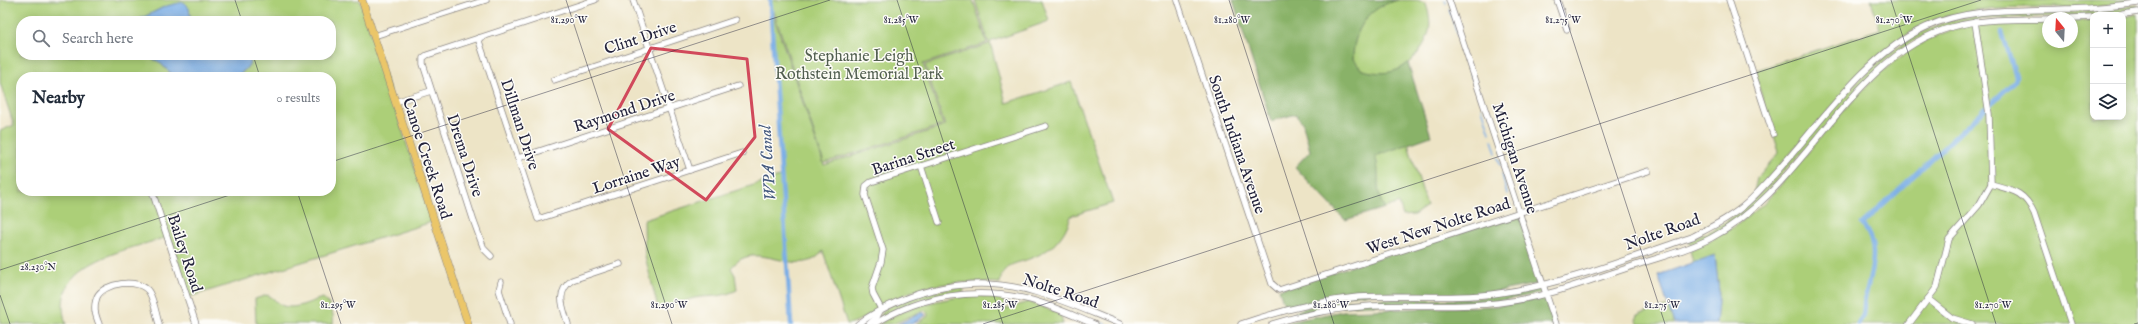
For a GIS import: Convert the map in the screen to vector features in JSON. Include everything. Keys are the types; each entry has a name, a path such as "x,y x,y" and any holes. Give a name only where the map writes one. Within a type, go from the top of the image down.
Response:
{"main road":[{"name":"Canoe Creek Road","path":"362,0 468,324"}],"street":[{"path":"374,36 486,0"},
{"path":"478,38 595,0"},
{"path":"633,0 690,170"},
{"name":"South Indiana Avenue","path":"1177,0 1272,284 1275,288 1282,289"},
{"name":"Michigan Avenue","path":"1449,0 1556,324"},
{"path":"1558,0 1567,29"},
{"path":"1729,0 1772,134"},
{"name":"Nolte Road","path":"1241,324 1299,306 1358,297 1469,296 1501,293 1543,285 1692,237 1730,216 1747,203 1862,74 1894,46 1926,27 1950,18 1980,12 2101,8 2138,3"},
{"path":"2126,14 2138,12"},
{"path":"2078,18 2090,17"},
{"name":"Nolte Road","path":"1272,324 1343,308 1498,303 1546,295 1695,245 1734,224 1772,191 1866,84 1888,62 1914,44 1950,28 1975,22 2042,19"},
{"name":"Clint Drive","path":"554,80 735,20"},
{"path":"1909,324 1937,287 1949,239 1979,205 1991,184 1988,99 1975,22"},
{"name":"Drema Drive","path":"478,38 427,55 423,58 422,64 484,249 491,256"},
{"name":"Dillman Drive","path":"478,38 538,219"},
{"name":"Raymond Drive","path":"518,158 738,86"},
{"path":"395,102 431,91"},
{"name":"Barina Street","path":"881,309 873,294 872,288 882,262 883,250 864,189 871,182 1046,126"},
{"name":"Lorraine Way","path":"538,219 742,153"},
{"path":"921,166 939,222"},
{"name":"West New Nolte Road","path":"1282,289 1648,171"},
{"path":"1991,184 2016,191 2029,202 2071,324"},
{"name":"Bailey Road","path":"154,196 196,324"},
{"path":"568,324 560,300 566,285 572,280 620,264"},
{"path":"98,324 94,310 97,296 102,291 122,283 132,282 142,285 149,292 159,324"},
{"path":"501,282 499,290 510,324"},
{"name":"Nolte Road","path":"858,324 881,309 903,298 924,291 948,286 990,285 1033,291 1120,324"},
{"name":"Nolte Road","path":"875,324 910,306 942,296 975,293 999,294 1032,300 1094,324"},
{"path":"1928,299 1952,318 1972,324"},
{"path":"1285,322 1299,306"},
{"path":"869,324 877,317 881,309"}],"highlighted area":[{"path":"651,48 747,59 755,137 706,200 608,129"}],"green space":[{"path":"0,0 360,0 432,222 189,297 172,241 168,242 164,238 110,255 93,263 78,273 68,287 63,303 66,324 0,324 0,131 14,125 0,83"},
{"name":"Stephanie Leigh Rothstein Memorial Park","path":"770,0 973,0 987,43 923,64 943,125 824,163"},
{"path":"975,0 1042,0 1049,21 990,42 1006,103 1071,82 1113,203 1071,216 1064,232 1054,245 1048,250 1032,258 1015,263 1008,267 1002,274 1000,283 975,282 937,285 924,288 901,296 852,323 847,324 823,251 813,260 802,263 752,256 741,259 731,268 735,275 737,290 723,295 695,298 658,308 645,256 644,220 782,176 772,11 824,165 945,126 925,65 989,44"},
{"path":"1233,0 1398,0 1379,8 1365,21 1356,38 1353,59 1362,70 1380,73 1392,72 1408,63 1431,136 1375,156 1378,169 1379,195 1385,208 1345,220 1295,167 1310,151 1303,124 1296,114 1271,121"},
{"path":"1398,0 1418,0 1426,4 1430,24 1427,38 1414,58 1401,68 1387,73 1362,70 1353,59 1359,29 1364,21 1378,8 1387,3"},
{"path":"1871,0 2138,0 2099,6 2018,7 1978,10 1953,15 1931,22 1912,31 1895,43 1864,72 1754,192 1757,178 1779,152 1754,71 1880,29"},
{"path":"2138,5 2138,9 2119,12 2090,12 2090,15 2078,15 2078,12 2066,12 2084,11"},
{"path":"2042,12 2042,16 1977,19 1949,26 1913,41 1886,60 1753,206 1723,228 1699,241 1690,244 1690,240 1718,227 1754,199 1776,177 1850,90 1886,56 1906,42 1943,23 1977,15"},
{"path":"2138,14 2138,324 1716,324 1719,291 1715,255 1693,263 1690,250 1732,228 1770,197 1864,89 1884,70 1905,54 1928,40 1952,30 1988,23 2012,22 2042,22 2042,48 2078,48 2078,21 2090,20 2090,120 2126,120 2126,16"},
{"path":"1408,144 1427,206 1414,215 1403,216 1399,203 1385,208 1379,199 1375,156"},
{"path":"1519,214 1540,283 1500,291 1469,294 1451,295 1395,293 1353,295 1312,301 1285,308 1279,289"},
{"path":"963,287 964,292 920,300 880,318 884,310 899,302 934,292"},
{"path":"1542,287 1543,293 1498,301 1343,306 1291,316 1304,308 1324,303 1347,300 1463,299"},
{"path":"267,295 272,297 281,305 288,307 298,306 323,298 328,303 331,310 333,324 256,324 255,299"},
{"path":"975,295 1003,298 1005,309 1028,302 1060,313 1063,324 916,324 928,316 927,312 924,310 893,324 879,324 890,317 926,304"},
{"path":"1545,297 1554,324 1289,324 1289,322 1343,311 1496,306"},
{"path":"1668,306 1674,324 1638,324 1636,320 1638,315"}],"water":[{"path":"183,2 189,8 190,16 146,16 166,6"},
{"path":"156,60 251,60 242,72 170,72"},
{"path":"1715,255 1719,291 1716,324 1674,324 1658,275"},
{"path":"923,312 926,315 912,324 898,324"}],"waterway":[{"name":"WPA Canal","path":"770,0 791,324"},
{"path":"1449,9 1459,40"},
{"path":"1858,324 1863,313 1873,260 1871,241 1868,232 1862,224 2015,81 2016,76 2002,32"},
{"path":"1461,48 1463,53"},
{"path":"1466,61 1473,80"},
{"path":"1482,108 1490,133"},
{"path":"1492,140 1496,153"},
{"path":"1498,158 1500,165"},
{"path":"1502,174 1507,194"},
{"path":"1510,204 1511,209"}]}
